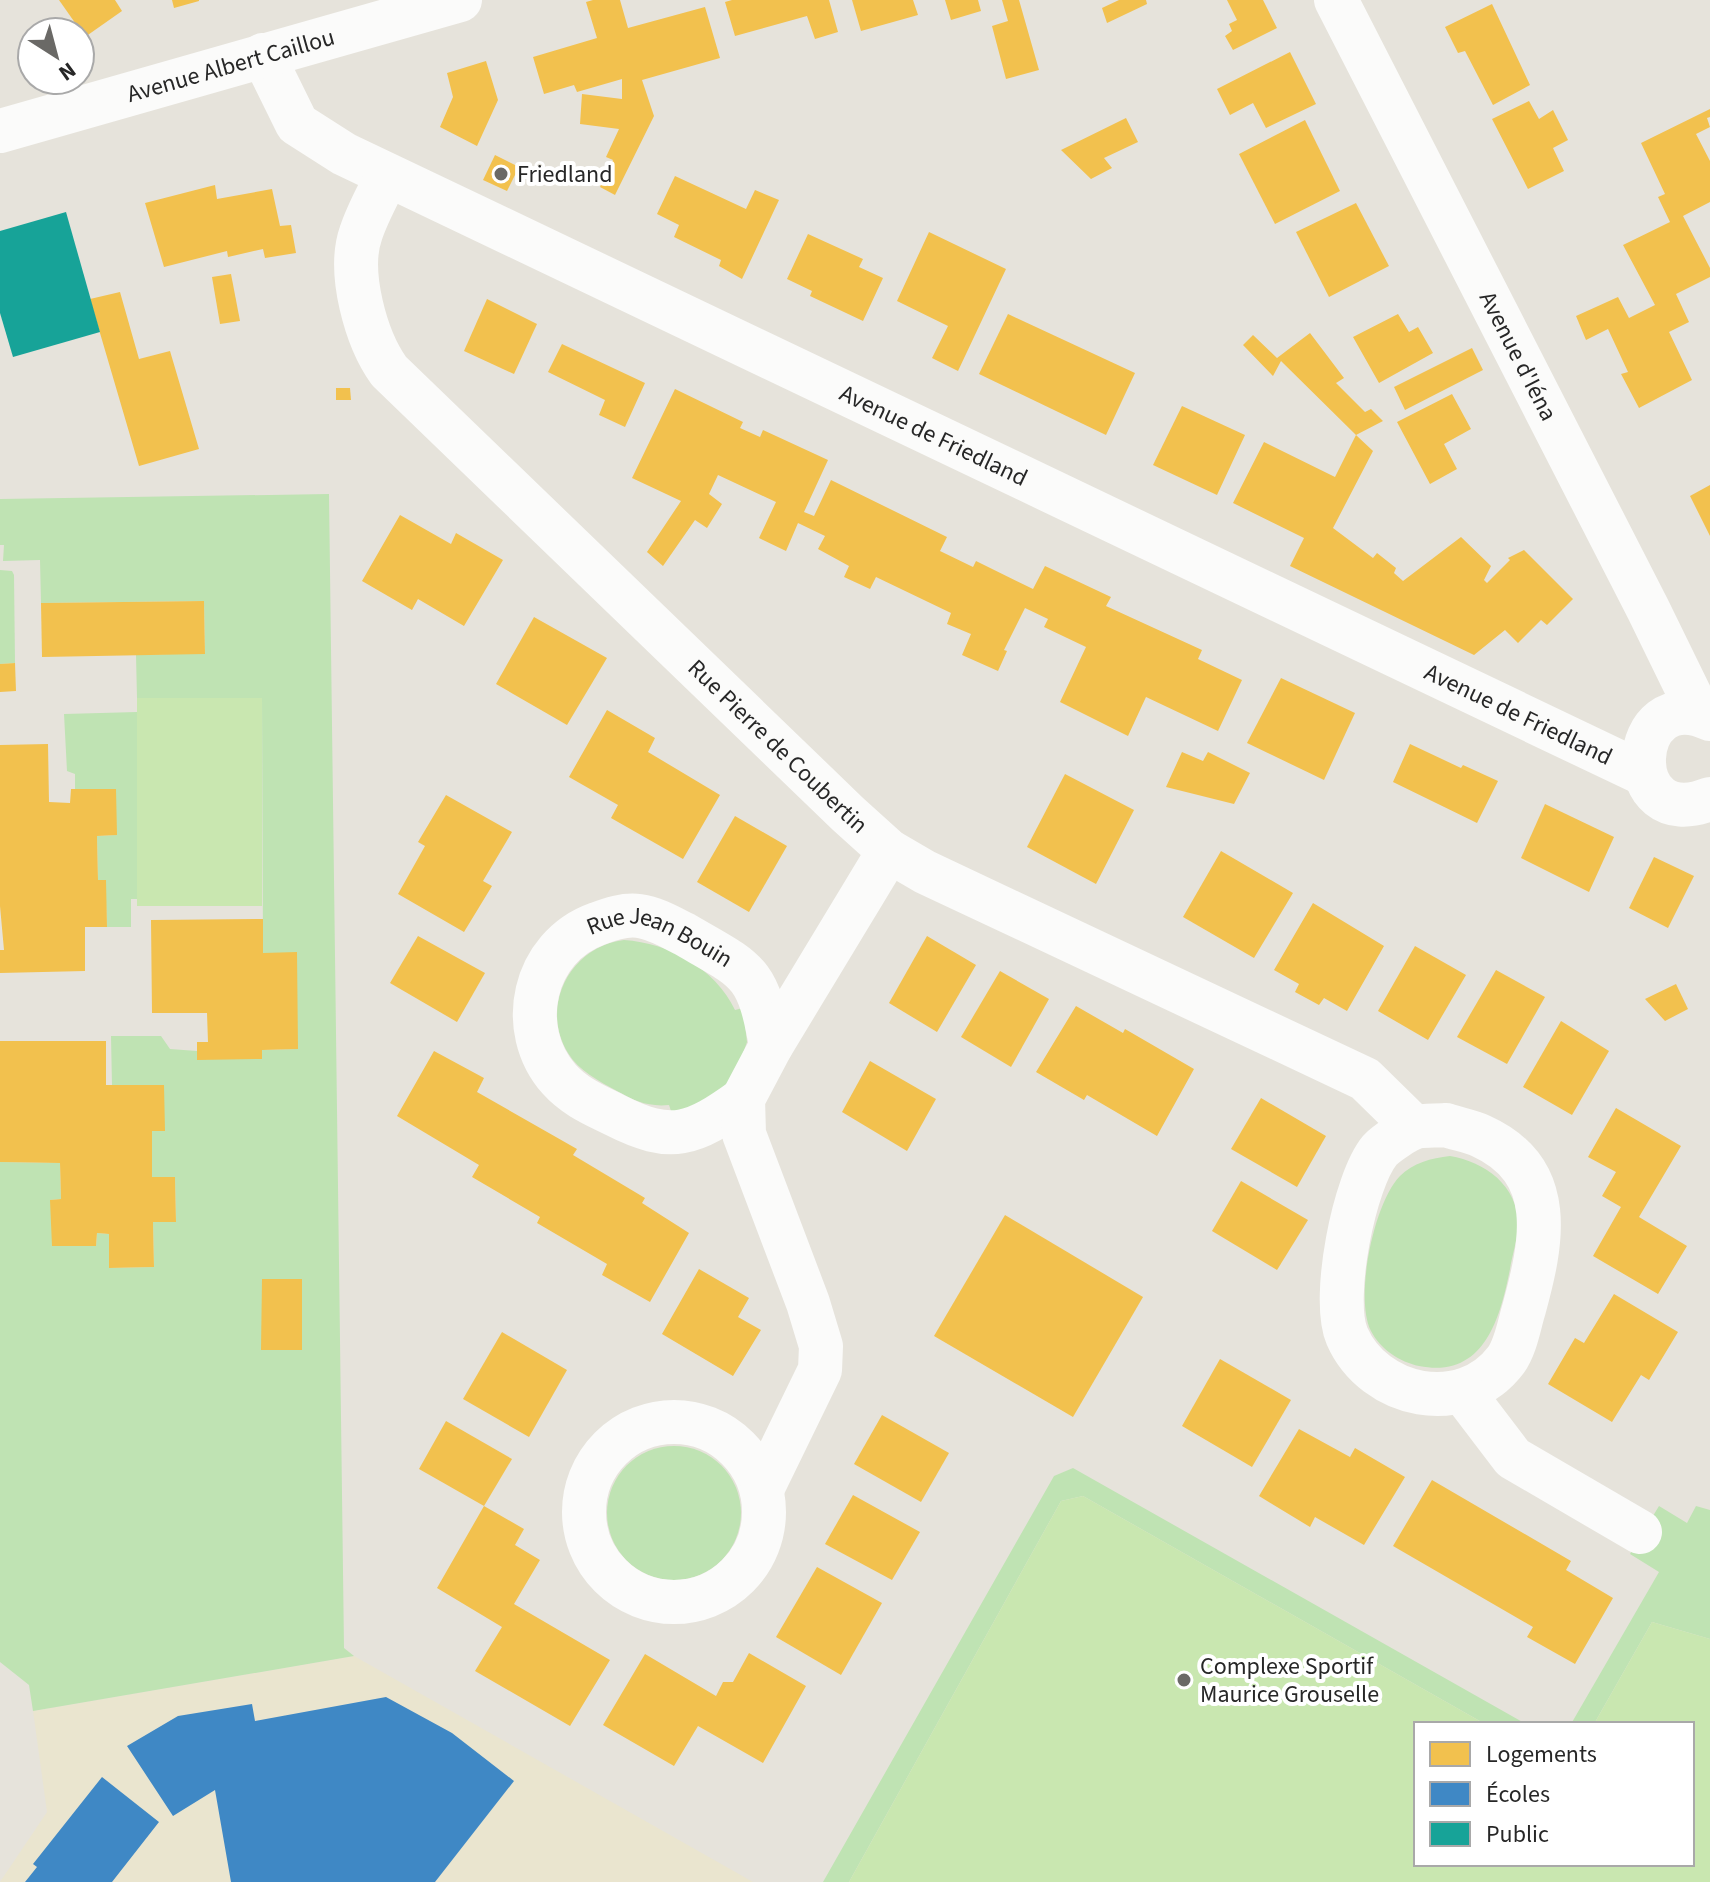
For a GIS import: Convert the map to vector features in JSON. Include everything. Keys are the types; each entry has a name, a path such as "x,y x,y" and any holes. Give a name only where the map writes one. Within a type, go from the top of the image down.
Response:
{"street":[{"name":"Avenue Albert Caillou","path":"0,131 460,0"},
{"name":"Avenue d'Iéna","path":"1336,0 1702,716"},
{"name":"Avenue de Friedland","path":"263,55 297,124 344,154 1644,774 1661,796 1672,802 1686,805 1710,799"},
{"name":"Rue Pierre de Coubertin","path":"387,176 360,235 358,254 362,310 369,335 389,371 889,851 925,872 1365,1079 1414,1127"},
{"path":"1644,774 1642,758 1652,730 1664,720 1679,714 1702,716"},
{"name":"Rue Jean Bouin","path":"771,1046 763,1001 750,976 734,963 667,925 639,916 614,918 572,937 554,956 538,984 533,1011 544,1057 559,1079 578,1096 644,1130 690,1130 712,1121 743,1099 771,1046 889,851"},
{"path":"743,1099 744,1134 808,1303 821,1346 820,1370 762,1489 765,1519 757,1549 740,1575 715,1594 685,1603 655,1602 626,1590 602,1570 588,1543 583,1515 587,1486 600,1459 620,1438 647,1425 676,1421 704,1426 717,1433 730,1441 750,1462 762,1489"},
{"path":"1446,1125 1481,1136 1513,1157 1536,1194 1540,1240 1515,1341 1506,1360 1486,1379 1462,1391 1436,1395 1410,1392 1381,1379 1355,1351 1342,1320 1342,1276 1367,1174 1381,1149 1414,1127 1446,1125"},
{"path":"1462,1391 1513,1458 1640,1532"}],"shaded area":[{"path":"354,1656 753,1882 0,1882 47,1812 33,1711"}],"green space":[{"path":"329,494 344,1648 354,1656 33,1711 29,1685 0,1662 0,1162 60,1163 61,1199 50,1200 96,1246 97,1233 109,1234 109,1268 154,1267 153,1222 176,1222 175,1177 152,1177 152,1131 165,1131 112,1086 111,1036 161,1036 170,1049 197,1051 197,1059 262,1059 262,1050 297,1049 297,953 263,953 262,698 137,698 136,655 205,653 204,601 41,603 40,560 3,561 0,499"},
{"path":"0,570 12,571 14,575 15,663 0,664"},
{"path":"137,698 262,698 262,906 137,906"},
{"path":"137,712 138,899 131,899 131,927 107,927 105,880 98,880 97,836 116,835 116,790 75,789 75,774 67,771 64,714"},
{"path":"624,940 658,946 689,960 716,982 735,1010 743,1008 747,1042 736,1073 716,1097 672,1114 669,1105 655,1105 630,1098 603,1083 584,1070 568,1053 560,1035 557,1016 565,981 575,966 589,954 605,945"},
{"path":"1450,1156 1476,1164 1498,1179 1513,1200 1518,1228 1501,1307 1485,1341 1474,1354 1459,1363 1441,1368 1419,1366 1391,1354 1371,1331 1365,1297 1369,1251 1382,1207 1400,1176 1417,1164"},
{"path":"674,1446 700,1451 721,1466 736,1487 741,1513 736,1539 721,1560 700,1575 674,1580 648,1575 627,1560 612,1539 607,1513 612,1487 627,1466 648,1451"},
{"path":"1073,1468 1522,1722 1481,1722 1083,1496 1061,1501 849,1882 823,1882 1054,1476"},
{"name":"Complexe Sportif Maurice Grouselle","path":"1083,1496 1481,1722 1414,1722 1414,1866 1694,1866 1694,1722 1595,1722 1652,1622 1710,1639 1710,1882 849,1882 1061,1501"},
{"path":"1659,1506 1687,1523 1696,1506 1710,1510 1710,1639 1652,1622 1595,1722 1572,1722 1659,1572 1630,1554"}],"building: Logements":[{"path":"59,0 115,0 122,11 96,29 96,16 70,16"},
{"path":"172,0 199,0 199,1 174,8"},
{"path":"620,0 628,28 705,7 720,58 642,80 654,116 615,195 600,187 613,160 606,157 619,129 580,124 582,94 622,99 622,79 577,92 574,85 544,94 533,57 597,38 586,2"},
{"path":"829,0 838,32 815,39 807,16 735,36 725,2"},
{"path":"852,0 913,0 918,15 861,31"},
{"path":"945,0 978,0 981,11 951,20"},
{"path":"1002,0 1019,0 1039,70 1006,79 992,26 1008,21"},
{"path":"1119,0 1146,0 1147,4 1107,23 1102,8"},
{"path":"1227,0 1263,0 1277,28 1233,50 1225,36 1232,31 1229,24 1237,20"},
{"path":"1492,4 1530,85 1493,105 1465,51 1458,53 1445,27"},
{"path":"1290,52 1316,104 1266,128 1253,103 1230,115 1217,89"},
{"path":"486,61 498,100 477,146 440,127 453,97 447,73"},
{"path":"1529,101 1539,119 1553,110 1568,140 1553,148 1564,171 1528,189 1492,119"},
{"path":"1710,109 1710,117 1707,118 1710,127 1696,134 1710,161 1710,202 1683,216 1710,268 1710,277 1676,294 1689,322 1669,332 1692,380 1639,408 1621,374 1628,372 1608,329 1586,340 1576,316 1618,297 1629,318 1655,305 1623,245 1670,222 1658,197 1665,194 1641,143"},
{"path":"1126,118 1138,142 1104,158 1112,168 1091,179 1061,150"},
{"path":"1305,120 1340,191 1275,224 1239,154"},
{"name":"Friedland","path":"495,155 519,167 507,191 483,180"},
{"path":"675,176 746,209 755,190 779,200 742,279 719,266 721,260 674,237 679,225 657,214"},
{"path":"215,185 217,199 272,189 280,226 291,225 296,253 265,258 263,249 228,257 227,251 164,267 145,203"},
{"path":"1356,203 1389,266 1329,297 1296,232"},
{"path":"929,232 1006,269 958,371 932,358 948,326 897,301"},
{"path":"808,234 863,259 859,267 883,278 863,321 810,296 812,291 787,279"},
{"path":"231,274 240,321 220,324 212,277"},
{"path":"120,292 139,359 170,351 199,449 139,466 90,299"},
{"path":"487,299 537,324 514,374 464,351"},
{"path":"1008,314 1135,373 1106,435 979,374"},
{"path":"1398,314 1409,332 1418,327 1433,353 1379,383 1353,337"},
{"path":"1310,333 1344,378 1336,383 1365,412 1371,409 1383,421 1356,435 1281,361 1273,376 1243,345 1253,335 1277,358"},
{"path":"562,344 645,383 625,427 599,415 605,400 548,372"},
{"path":"1472,348 1483,370 1405,410 1394,387"},
{"path":"336,388 350,388 351,400 336,400"},
{"path":"675,389 743,422 740,428 760,437 763,430 828,460 804,512 814,516 831,480 947,537 940,551 973,567 976,561 1033,589 1045,566 1111,597 1106,606 1202,650 1198,659 1242,680 1218,731 1146,697 1128,736 1060,702 1086,647 1044,627 1048,619 1025,608 1004,650 1007,651 998,671 962,655 971,634 947,624 951,613 876,577 870,589 844,577 849,566 818,549 825,536 798,523 786,551 759,538 776,502 718,475 709,494 722,504 707,528 695,520 663,566 647,552 681,501 632,478"},
{"path":"1452,394 1471,429 1444,444 1457,469 1430,484 1397,422"},
{"path":"1182,406 1245,435 1217,495 1153,465"},
{"path":"1356,435 1373,451 1333,528 1373,558 1377,553 1396,568 1394,573 1403,581 1461,537 1491,566 1484,580 1487,583 1510,560 1508,558 1524,550 1573,599 1547,625 1541,620 1518,643 1505,630 1474,655 1290,566 1304,538 1233,503 1264,442 1335,477"},
{"path":"1710,485 1710,536 1690,496"},
{"path":"400,515 451,544 456,533 503,560 464,626 418,599 412,610 362,581"},
{"path":"204,601 205,654 42,657 41,603"},
{"path":"534,617 607,658 567,725 496,684"},
{"path":"15,663 16,691 0,692 0,664"},
{"path":"1281,678 1355,713 1324,780 1247,743"},
{"path":"607,710 655,738 648,752 720,795 683,859 611,818 618,805 569,777"},
{"path":"48,744 49,802 70,803 71,789 116,789 117,835 97,836 98,880 106,880 107,927 85,927 85,971 0,973 0,950 4,950 0,906 0,745"},
{"path":"1410,744 1498,781 1477,823 1393,782"},
{"path":"1182,752 1203,761 1208,752 1250,773 1234,804 1166,787"},
{"path":"1065,774 1134,810 1096,884 1027,847"},
{"path":"446,795 512,832 483,881 492,886 464,932 398,894 425,846 418,842"},
{"path":"1545,804 1614,837 1589,892 1521,858"},
{"path":"735,816 787,846 749,912 697,882"},
{"path":"1221,851 1293,893 1254,958 1183,917"},
{"path":"1654,857 1694,876 1668,928 1629,908"},
{"path":"1313,903 1384,946 1347,1011 1324,998 1319,1005 1295,992 1299,984 1274,970"},
{"path":"263,919 263,953 297,952 298,1049 262,1050 262,1059 197,1060 197,1042 208,1042 207,1013 152,1013 151,920"},
{"path":"418,936 485,973 457,1022 390,983"},
{"path":"927,936 976,965 937,1032 889,1003"},
{"path":"1415,946 1466,975 1428,1040 1378,1011"},
{"path":"1496,970 1545,997 1507,1064 1457,1037"},
{"path":"1000,971 1049,999 1011,1067 961,1037"},
{"path":"1676,984 1688,1009 1665,1021 1645,999"},
{"path":"1076,1006 1123,1033 1125,1029 1194,1069 1157,1136 1087,1095 1084,1100 1036,1072"},
{"path":"1561,1021 1609,1051 1572,1115 1523,1087"},
{"path":"0,1041 106,1041 106,1085 164,1085 165,1131 152,1131 152,1177 175,1177 176,1222 153,1222 154,1267 109,1268 109,1234 97,1233 96,1246 52,1246 50,1200 61,1199 60,1163 0,1162"},
{"path":"434,1051 484,1078 477,1092 577,1149 573,1155 645,1198 642,1203 689,1233 650,1302 602,1275 607,1264 537,1223 540,1217 472,1177 479,1165 397,1116"},
{"path":"870,1061 936,1099 907,1151 842,1112"},
{"path":"1261,1098 1326,1136 1297,1187 1231,1149"},
{"path":"1616,1108 1681,1146 1639,1217 1687,1246 1658,1294 1593,1256 1621,1207 1602,1196 1616,1172 1588,1157"},
{"path":"1241,1181 1308,1220 1277,1270 1212,1231"},
{"path":"1005,1215 1143,1297 1073,1417 934,1336"},
{"path":"699,1269 749,1298 738,1317 761,1330 733,1376 662,1334"},
{"path":"262,1279 302,1279 302,1350 261,1350"},
{"path":"1614,1294 1678,1332 1649,1380 1641,1375 1612,1422 1548,1384 1575,1338 1584,1343"},
{"path":"502,1332 567,1370 529,1437 463,1399"},
{"path":"1220,1359 1291,1400 1252,1467 1182,1426"},
{"path":"882,1415 949,1453 921,1502 854,1464"},
{"path":"446,1421 512,1459 484,1506 419,1469"},
{"path":"1299,1429 1350,1457 1355,1448 1405,1477 1364,1545 1315,1517 1310,1527 1259,1496"},
{"path":"1432,1480 1571,1561 1566,1570 1613,1598 1575,1664 1527,1637 1533,1627 1393,1546"},
{"path":"853,1495 920,1532 892,1580 825,1544"},
{"path":"484,1506 524,1529 515,1545 540,1560 514,1604 610,1660 570,1726 475,1671 502,1627 437,1588"},
{"path":"817,1567 882,1603 841,1675 776,1637"},
{"path":"749,1653 806,1686 763,1763 698,1726 674,1766 603,1725 645,1654 716,1696 723,1682 733,1682"}],"building: Écoles":[{"path":"386,1697 452,1733 514,1781 435,1882 231,1882 215,1790 173,1816 127,1746 178,1716 252,1704 255,1721"},
{"path":"102,1777 159,1822 112,1882 25,1882 37,1867 33,1864"}],"building: Public":[{"path":"66,212 100,332 13,357 0,313 0,231"}],"place":[{"name":"Friedland","path":"501,174"},
{"name":"Complexe Sportif Maurice Grouselle","path":"1184,1680"}]}
